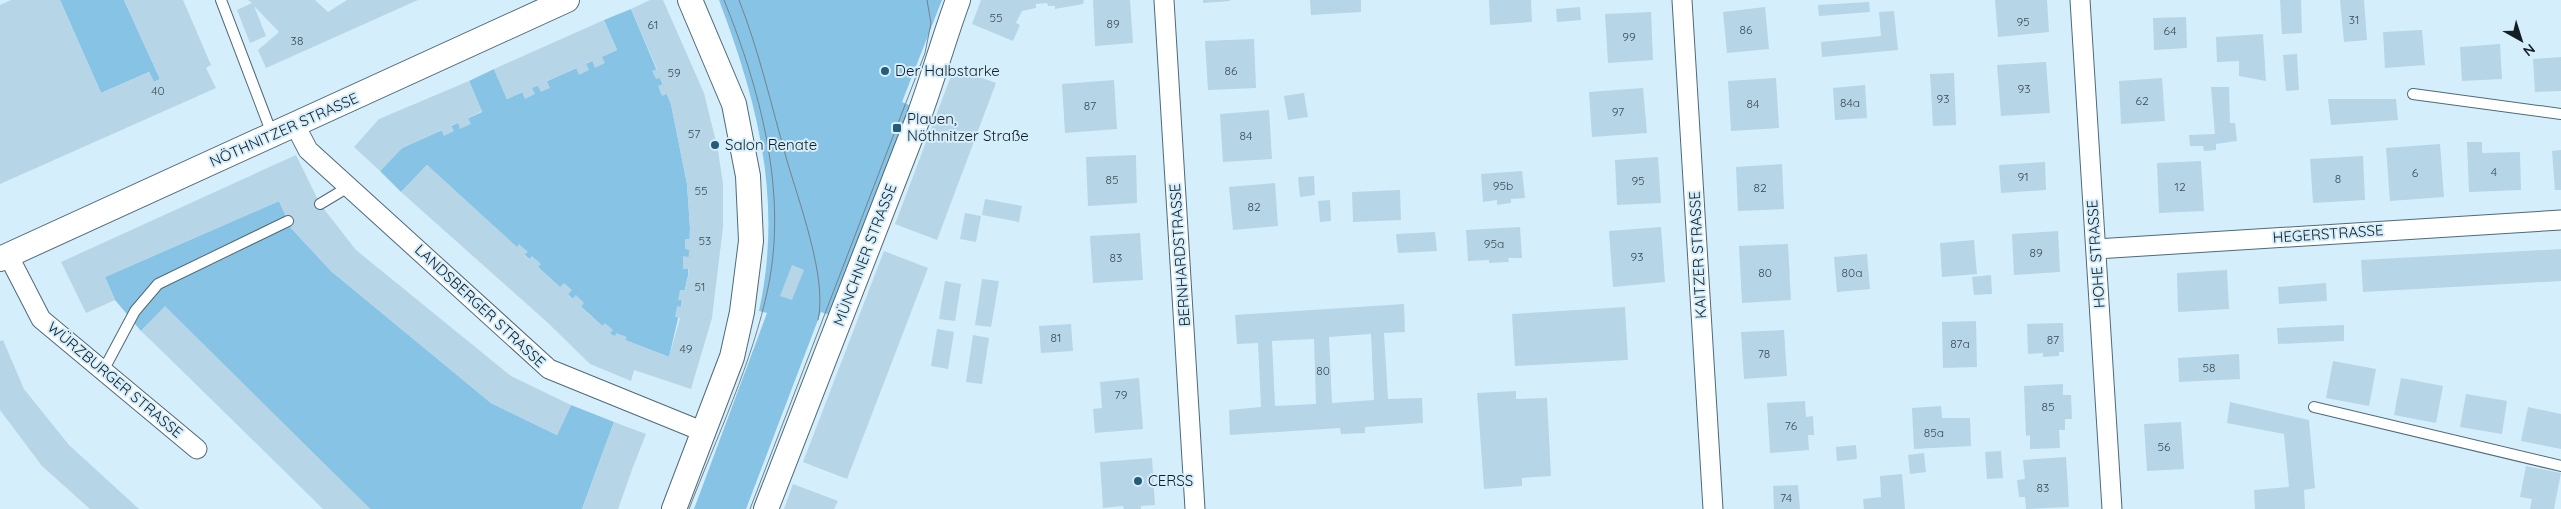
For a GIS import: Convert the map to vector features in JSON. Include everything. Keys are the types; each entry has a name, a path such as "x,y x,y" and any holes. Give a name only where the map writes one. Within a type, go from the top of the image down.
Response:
{"street":[{"name":"NÖTHNITZER STRASSE","path":"4,257 567,0"},
{"path":"674,509 732,357 742,312 751,241 748,176 734,104 690,0"},
{"name":"MÜNCHNER STRASSE","path":"766,509 932,82 940,49 958,0"},
{"name":"BERNHARDSTRASSE","path":"1164,0 1195,509"},
{"name":"KAITZER STRASSE","path":"1682,0 1713,509"},
{"name":"HOHE STRASSE","path":"2080,0 2112,509"},
{"name":"LANDSBERGER STRASSE","path":"295,125 308,150 350,186 549,369 704,432"},
{"name":"HEGERSTRASSE","path":"2096,249 2561,220"},
{"name":"WÜRZBURGER STRASSE","path":"4,257 41,319 197,449"}],"lane":[{"path":"221,0 273,135"},
{"path":"2413,94 2561,114"},
{"path":"320,204 350,186"},
{"path":"103,371 135,311 171,272 288,221"},
{"path":"2314,407 2561,466"}],"shaded area":[{"path":"60,0 124,0 160,79 154,82 149,72 101,93"},
{"path":"719,0 942,0 902,102 911,106 830,315 821,312 746,509 694,509 767,313 759,311 766,270 768,230 767,191 763,153 745,77"},
{"path":"631,9 671,104 687,184 690,228 688,276 669,357 612,335 427,165 401,192 380,171 402,148 482,112 469,81 494,69 507,99 617,50 604,20"},
{"path":"279,201 291,228 331,271 491,403 557,435 571,405 614,422 582,509 370,509 165,307 141,331 115,300 105,277"}],"building":[{"path":"11,0 60,0 101,93 149,72 154,82 160,79 124,0 183,0 211,65 206,68 216,88 0,184 0,5"},
{"path":"248,0 315,0 328,12 347,0 418,0 266,68 258,50 279,32 254,6 266,36 250,43 237,10 252,3"},
{"path":"650,0 663,0 704,93 718,150 723,184 723,227 712,318 691,389 634,370 631,381 590,364 547,322 401,192 427,165 517,247 519,244 528,252 524,255 529,259 532,256 541,264 538,267 560,287 564,283 572,290 568,295 572,299 576,295 584,303 581,307 602,326 605,323 613,330 610,333 612,335 615,336 616,333 627,337 625,340 669,357 680,318 675,317 677,306 681,307 683,301 678,300 680,290 685,290 688,276 689,269 683,269 683,256 689,257 689,250 685,249 685,239 690,239 690,228 687,184 671,104 667,94 662,96 658,86 663,84 660,78 656,79 652,71 657,69 631,9"},
{"path":"981,0 1084,0 1083,4 1055,9 1055,6 1048,6 1047,3 1036,4 1036,8 1022,11 1016,23 1020,25 1013,41 972,24"},
{"path":"1093,0 1130,0 1133,43 1095,46"},
{"path":"1203,0 1230,0 1230,1 1203,3"},
{"path":"1310,0 1361,0 1361,12 1311,15"},
{"path":"1489,0 1531,0 1532,22 1490,25"},
{"path":"1995,0 2047,0 2049,32 1998,37"},
{"path":"2280,0 2301,0 2302,33 2282,34"},
{"path":"2340,0 2364,0 2367,40 2344,42"},
{"path":"1869,2 1870,12 1819,16 1818,5"},
{"path":"1580,7 1581,20 1557,22 1556,9"},
{"path":"1765,7 1769,49 1727,53 1723,12"},
{"path":"1894,11 1898,50 1822,57 1821,42 1881,36 1879,12"},
{"path":"1651,12 1653,60 1608,63 1605,14"},
{"path":"2186,17 2187,48 2154,50 2153,18"},
{"path":"604,20 617,50 602,57 605,63 595,68 592,61 586,63 589,70 579,75 576,68 547,81 550,88 541,92 537,85 532,88 535,94 525,99 522,92 507,99 494,69"},
{"path":"2422,30 2425,65 2385,68 2383,32"},
{"path":"2263,34 2266,81 2239,76 2239,61 2217,62 2216,37"},
{"path":"1254,39 1256,88 1208,90 1205,41"},
{"path":"2500,44 2502,79 2462,81 2460,47"},
{"path":"2297,54 2299,90 2286,91 2283,55"},
{"path":"2561,57 2561,91 2535,92 2533,59"},
{"path":"2046,62 2050,113 2001,116 1997,65"},
{"path":"954,68 996,83 937,240 895,224"},
{"path":"1954,73 1956,125 1933,126 1930,74"},
{"path":"1776,78 1779,128 1731,131 1728,81"},
{"path":"2162,78 2165,121 2121,124 2119,81"},
{"path":"1114,80 1117,129 1065,133 1062,84"},
{"path":"469,81 482,111 468,118 471,124 460,129 458,123 451,125 454,131 444,136 441,130 402,148 380,171 354,147 379,119"},
{"path":"1865,85 1867,118 1835,120 1833,88"},
{"path":"2211,87 2229,87 2230,123 2235,123 2237,141 2216,144 2216,150 2204,151 2203,146 2190,146 2189,135 2215,134"},
{"path":"1643,88 1647,133 1592,137 1589,92"},
{"path":"1304,93 1308,117 1288,120 1284,96"},
{"path":"2328,99 2396,99 2398,120 2331,125"},
{"path":"1269,110 1272,159 1223,162 1220,114"},
{"path":"2467,142 2482,142 2482,153 2520,152 2521,190 2469,192"},
{"path":"2440,144 2444,197 2390,201 2386,148"},
{"path":"2561,150 2561,190 2555,190 2552,151"},
{"path":"296,155 320,204 356,250 511,376 571,405 557,435 491,403 331,271 291,228 279,201 105,277 115,300 86,313 61,262"},
{"path":"1136,155 1137,203 1088,206 1086,157"},
{"path":"2363,156 2365,200 2313,203 2310,159"},
{"path":"1658,157 1661,203 1617,205 1615,160"},
{"path":"2201,161 2204,211 2159,213 2157,163"},
{"path":"2045,162 2046,190 2001,193 1999,165"},
{"path":"1782,164 1784,209 1738,211 1736,167"},
{"path":"1522,171 1525,198 1511,199 1511,203 1497,205 1497,200 1483,202 1481,174"},
{"path":"1314,176 1315,195 1300,197 1298,177"},
{"path":"1275,183 1278,226 1233,230 1229,187"},
{"path":"1400,190 1401,220 1353,222 1352,192"},
{"path":"985,199 1022,206 1019,222 982,215"},
{"path":"1330,200 1331,221 1320,222 1318,201"},
{"path":"965,213 981,216 976,242 960,239"},
{"path":"1520,227 1522,258 1508,258 1509,262 1489,263 1489,260 1468,261 1466,230"},
{"path":"1661,227 1665,282 1613,287 1609,231"},
{"path":"2058,231 2060,272 2014,275 2012,234"},
{"path":"1435,232 1437,251 1398,253 1396,234"},
{"path":"1140,233 1143,280 1093,283 1090,236"},
{"path":"1974,240 1977,274 1942,277 1940,243"},
{"path":"1788,244 1791,300 1742,303 1739,246"},
{"path":"2561,249 2561,281 2363,292 2361,260"},
{"path":"884,251 928,268 847,479 803,462"},
{"path":"1867,254 1870,289 1837,292 1834,257"},
{"path":"792,265 804,270 792,300 780,296"},
{"path":"2227,270 2229,309 2178,312 2177,273"},
{"path":"1991,275 1992,294 1974,295 1972,277"},
{"path":"982,279 999,281 991,327 975,325"},
{"path":"945,281 961,284 955,321 939,319"},
{"path":"2326,283 2327,301 2279,304 2278,287"},
{"path":"1404,304 1405,332 1384,333 1388,399 1422,398 1423,423 1365,427 1365,433 1341,434 1340,428 1230,435 1229,410 1261,407 1258,343 1237,344 1235,315","holes":["1371,334 1374,400 1332,403 1329,337","1314,339 1316,404 1275,406 1272,341"]},
{"path":"165,306 370,509 323,509 141,331"},
{"path":"1625,307 1628,360 1515,366 1512,314"},
{"path":"1976,321 1977,367 1943,368 1942,322"},
{"path":"2063,323 2064,352 2059,352 2059,356 2043,357 2043,353 2028,354 2027,324"},
{"path":"1071,324 1073,351 1041,353 1039,326"},
{"path":"2344,325 2344,341 2278,344 2277,328"},
{"path":"937,329 954,332 948,369 931,366"},
{"path":"1784,330 1787,376 1744,379 1741,332"},
{"path":"973,335 989,338 982,384 966,382"},
{"path":"3,340 24,389 69,445 139,509 90,509 42,466 0,410 0,341"},
{"path":"2239,354 2240,379 2179,382 2178,358"},
{"path":"2333,361 2376,369 2369,406 2326,398"},
{"path":"1139,378 1143,429 1095,433 1093,409 1102,408 1100,382"},
{"path":"2401,378 2443,386 2436,423 2394,415"},
{"path":"2063,384 2063,395 2071,395 2072,419 2065,419 2065,430 2059,430 2060,448 2030,449 2030,435 2026,436 2024,386"},
{"path":"1516,391 1516,399 1547,398 1551,476 1522,478 1522,486 1484,489 1477,393"},
{"path":"2466,394 2507,401 2502,434 2460,427"},
{"path":"1805,401 1806,417 1813,416 1814,435 1808,435 1809,450 1770,453 1767,403"},
{"path":"2230,402 2309,420 2315,488 2304,490 2305,509 2255,509 2254,490 2289,487 2284,434 2227,423"},
{"path":"1941,406 1942,418 1970,418 1971,446 1914,449 1912,408"},
{"path":"2528,407 2561,414 2561,449 2521,441"},
{"path":"614,422 646,434 618,509 582,509"},
{"path":"2181,422 2184,469 2147,471 2144,424"},
{"path":"1856,445 1857,459 1837,461 1836,447"},
{"path":"2001,451 2003,478 1987,479 1985,452"},
{"path":"1924,453 1926,472 1910,474 1908,455"},
{"path":"2066,457 2069,507 2026,509 2025,497 2019,497 2017,480 2025,479 2023,460"},
{"path":"1152,458 1155,505 1141,506 1141,509 1124,509 1123,506 1103,508 1100,462"},
{"path":"2526,466 2561,473 2554,509 2530,509 2532,499 2520,497"},
{"path":"1902,474 1905,509 1864,509 1863,499 1881,497 1880,476"},
{"path":"793,484 838,501 834,509 784,509"},
{"path":"1798,485 1800,509 1774,509 1773,486"}],"tram line":[{"path":"689,509 744,372 768,288 773,252 775,215 767,141 749,69 724,0"},
{"path":"739,0 759,58 810,239 819,283 820,303 818,320"},
{"path":"750,509 925,53 931,23 927,0"}],"place":[{"name":"Der Halbstarke","path":"885,71"},
{"name":"Plauen, Nöthnitzer Straße","path":"897,128"},
{"name":"Salon Renate","path":"715,145"},
{"name":"CERSS","path":"1138,481"}]}
